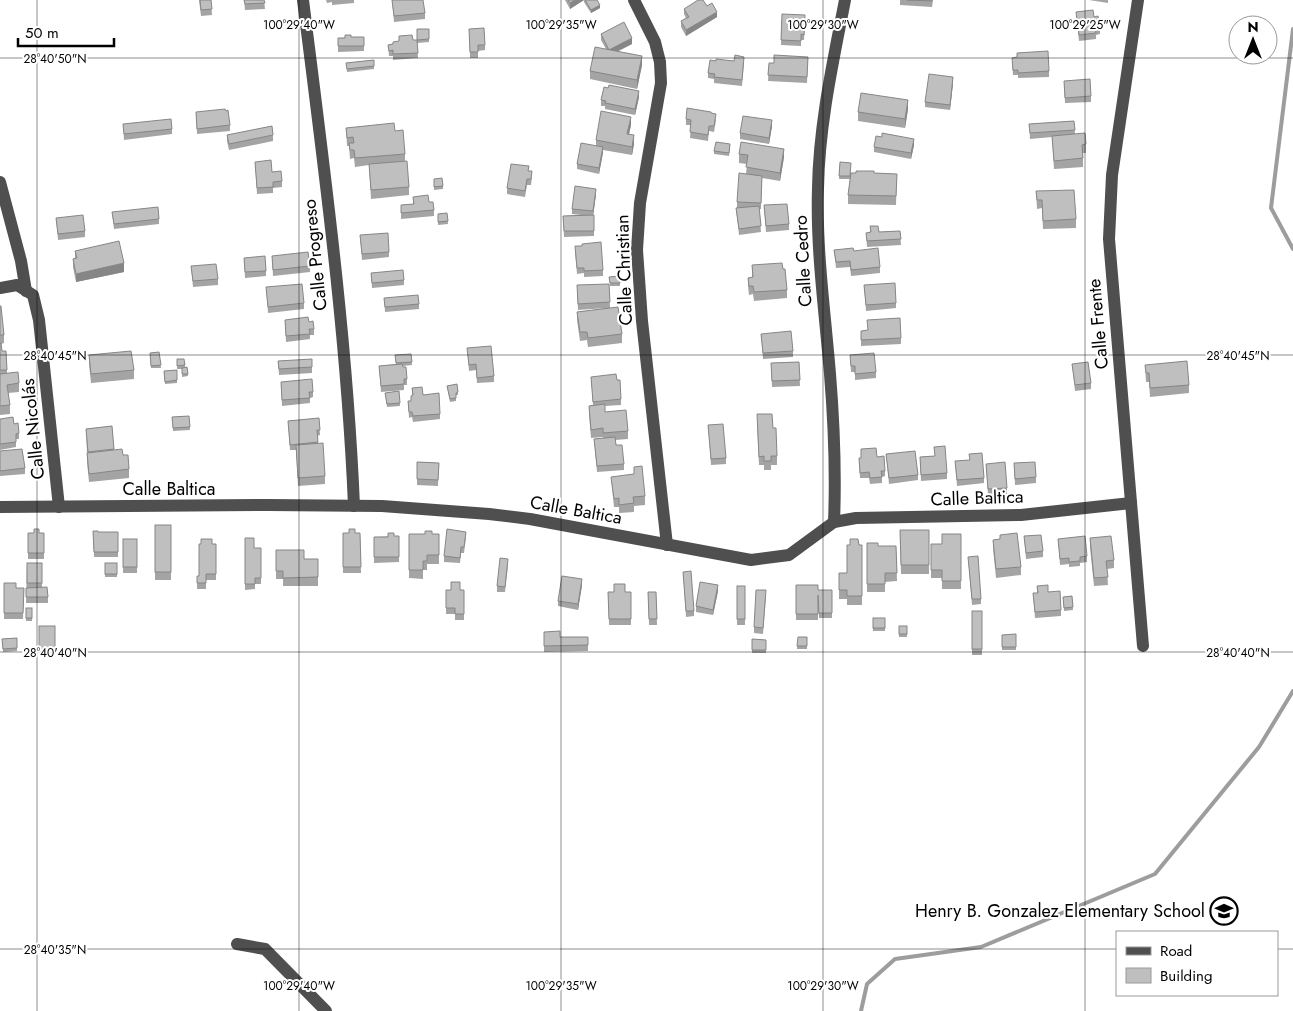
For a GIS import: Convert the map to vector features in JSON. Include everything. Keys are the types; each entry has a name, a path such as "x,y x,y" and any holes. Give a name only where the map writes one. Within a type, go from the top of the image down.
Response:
{"street":[{"name":"Calle Progreso","path":"303,0 336,276 352,443 354,506"},
{"name":"Calle Christian","path":"634,0 655,42 660,62 661,83 640,203 637,250 642,321 667,544"},
{"name":"Calle Cedro","path":"834,522 835,461 830,373 821,284 818,189 819,150 846,0"},
{"name":"Calle Frente","path":"1138,0 1112,175 1109,240 1142,646"},
{"name":"Calle Nicolás","path":"0,182 21,261 26,290 33,295 39,320 59,507"},
{"path":"0,288 17,285 26,290"},
{"name":"Calle Baltica","path":"0,507 354,506 479,513 530,519 751,560 789,555 834,522 871,517 1021,515 1131,503"},
{"path":"237,944 265,949 326,1011"}],"building":[{"path":"200,0 211,0 212,9 201,10"},
{"path":"244,0 264,0 265,3 245,4"},
{"path":"392,0 423,0 425,13 394,16"},
{"path":"585,0 597,0 600,5 591,10"},
{"path":"698,0 703,0 707,6 712,3 717,12 686,30 681,21 689,17 684,9"},
{"path":"1093,10 1094,17 1098,16 1100,29 1095,29 1096,33 1079,35 1076,12"},
{"path":"782,14 805,15 804,35 801,34 801,41 781,40"},
{"path":"624,22 632,38 609,50 601,34"},
{"path":"484,28 485,45 478,45 478,52 470,52 469,29"},
{"path":"417,29 429,29 429,39 417,40"},
{"path":"345,35 364,37 364,46 338,46 338,38 345,38"},
{"path":"412,35 413,40 417,40 418,53 393,54 393,50 389,51 388,45 399,41 399,36"},
{"path":"595,47 642,56 637,80 590,71"},
{"path":"1048,51 1049,71 1018,73 1018,70 1013,70 1012,58 1017,57 1017,53"},
{"path":"735,55 744,57 742,80 714,77 715,74 708,73 710,60 734,61"},
{"path":"774,55 808,57 807,77 768,75 769,63 774,63"},
{"path":"374,60 374,66 347,69 346,63"},
{"path":"929,74 953,77 950,105 925,102"},
{"path":"1090,79 1091,96 1065,98 1064,81"},
{"path":"609,85 639,91 635,109 605,103 606,101 601,100 604,87 608,88"},
{"path":"861,93 908,100 905,119 858,112"},
{"path":"687,108 716,114 714,126 709,126 708,135 690,132 691,120 686,119"},
{"path":"225,109 226,111 228,110 230,125 197,129 196,112"},
{"path":"601,111 631,117 627,134 634,135 632,147 596,140"},
{"path":"743,116 772,120 769,138 740,133"},
{"path":"171,119 172,129 124,134 123,124"},
{"path":"1074,121 1075,130 1030,133 1029,124"},
{"path":"394,123 395,131 403,130 405,154 355,158 354,150 350,150 349,143 354,143 353,137 347,138 346,128"},
{"path":"272,126 273,135 229,144 227,135"},
{"path":"882,133 914,139 911,153 874,147 876,136 882,137"},
{"path":"1085,133 1086,144 1082,145 1083,158 1054,161 1052,136"},
{"path":"716,142 730,144 729,153 714,151"},
{"path":"741,142 784,149 780,173 746,167 748,155 739,154"},
{"path":"581,143 603,147 599,168 577,164"},
{"path":"271,160 272,172 281,171 282,181 273,182 273,187 257,188 255,162"},
{"path":"407,161 409,187 371,190 369,164"},
{"path":"840,162 851,163 850,176 839,176"},
{"path":"511,164 529,166 528,171 532,171 531,179 527,179 525,191 507,188"},
{"path":"856,171 897,174 896,196 848,195 851,173 856,173"},
{"path":"739,173 762,176 761,203 737,202"},
{"path":"442,178 443,186 434,187 434,179"},
{"path":"575,186 596,189 593,211 572,209"},
{"path":"1074,190 1076,219 1043,221 1042,200 1037,200 1036,191"},
{"path":"428,195 429,202 433,202 434,210 401,213 401,205 414,204 413,197"},
{"path":"787,204 789,224 766,226 764,205"},
{"path":"759,206 761,226 739,229 736,208"},
{"path":"158,207 159,219 114,224 112,212"},
{"path":"447,213 448,221 438,222 438,214"},
{"path":"83,215 85,231 58,234 56,218"},
{"path":"594,215 594,231 564,231 563,216"},
{"path":"870,226 878,226 879,232 900,231 901,239 867,241 866,233 871,232"},
{"path":"388,233 389,252 362,254 360,235"},
{"path":"119,241 124,263 76,274 73,259 77,258 75,251"},
{"path":"601,242 603,270 584,271 584,268 577,268 575,246"},
{"path":"853,248 854,251 878,248 880,267 851,270 850,261 836,262 834,250"},
{"path":"308,252 310,266 273,270 272,256"},
{"path":"265,256 266,271 245,272 244,258"},
{"path":"782,263 783,269 785,269 787,290 754,292 753,286 749,286 748,278 753,277 752,265"},
{"path":"216,264 218,279 193,281 191,266"},
{"path":"403,270 404,280 372,283 371,273"},
{"path":"620,276 620,283 610,283 609,277"},
{"path":"895,283 896,303 866,305 864,285"},
{"path":"302,284 304,303 268,307 266,287"},
{"path":"609,284 610,302 578,304 577,285"},
{"path":"418,295 419,304 385,307 384,298"},
{"path":"1,306 4,335 0,335"},
{"path":"618,307 622,334 588,338 587,332 580,332 577,312"},
{"path":"308,317 309,322 313,321 314,329 309,329 310,334 286,336 285,320"},
{"path":"900,318 901,338 861,340 861,331 868,330 867,320"},
{"path":"791,331 793,351 763,353 761,334"},
{"path":"0,343 2,351 6,351 7,370 0,370"},
{"path":"491,346 494,376 477,378 476,364 469,365 467,348"},
{"path":"131,351 134,370 91,374 89,355"},
{"path":"159,352 161,365 151,366 150,353"},
{"path":"874,353 876,372 855,374 855,366 851,366 850,355"},
{"path":"411,354 412,362 396,363 395,355"},
{"path":"177,359 184,359 185,365 177,366"},
{"path":"312,359 312,367 279,369 278,361"},
{"path":"1187,361 1189,385 1150,388 1149,373 1146,373 1145,365"},
{"path":"799,362 800,380 772,381 771,363"},
{"path":"1088,362 1091,383 1075,385 1072,364"},
{"path":"402,364 403,367 406,367 407,379 404,379 404,384 381,386 379,366"},
{"path":"187,367 188,374 182,374 182,368"},
{"path":"177,370 177,380 165,382 164,371"},
{"path":"18,372 19,383 7,385 10,405 0,406 0,374"},
{"path":"616,374 617,380 620,380 621,399 593,402 591,377"},
{"path":"312,379 313,392 309,392 310,398 282,400 281,382"},
{"path":"457,384 458,392 456,393 456,398 450,399 447,386"},
{"path":"422,387 423,395 439,393 440,414 413,416 412,412 409,412 408,401 411,401 411,396 413,395 412,388"},
{"path":"399,391 400,403 387,404 385,393"},
{"path":"605,404 605,412 626,410 628,431 603,433 603,428 591,430 589,406"},
{"path":"757,414 772,414 773,428 776,428 777,456 771,456 771,461 764,461 764,456 759,457"},
{"path":"189,416 190,427 173,428 172,417"},
{"path":"13,417 14,424 18,423 19,433 16,434 16,442 0,444 0,419"},
{"path":"319,418 318,442 290,445 288,421"},
{"path":"723,424 726,458 711,459 708,425"},
{"path":"112,426 114,449 88,452 86,429"},
{"path":"615,437 616,445 622,445 624,464 597,466 594,439"},
{"path":"323,443 325,476 298,478 296,445"},
{"path":"945,446 947,473 921,475 920,457 935,456 934,447"},
{"path":"876,448 877,457 884,456 885,471 881,471 882,477 870,478 869,472 860,473 859,458 861,458 861,449"},
{"path":"22,449 25,468 0,471 0,451"},
{"path":"122,449 123,455 128,455 129,469 89,474 87,453"},
{"path":"915,451 918,475 889,478 886,454"},
{"path":"982,453 984,478 957,480 955,461 970,460 969,454"},
{"path":"417,462 439,463 438,480 417,479"},
{"path":"1005,462 1007,488 988,489 986,464"},
{"path":"1035,462 1036,477 1015,479 1014,463"},
{"path":"642,466 645,496 633,497 634,503 619,505 619,498 614,499 611,477 634,474 634,467"},
{"path":"155,525 171,525 171,572 155,572"},
{"path":"34,529 39,529 39,533 44,533 44,553 28,553 28,533 34,533"},
{"path":"349,529 355,529 355,533 360,533 361,567 343,567 343,533 349,533"},
{"path":"447,529 466,532 460,558 444,556"},
{"path":"900,530 929,530 929,565 901,565"},
{"path":"93,531 118,532 118,552 94,552"},
{"path":"425,531 439,534 439,555 427,555 427,561 423,561 423,570 409,570 409,534 425,534"},
{"path":"388,533 394,533 394,536 399,536 399,557 374,557 374,537 388,537"},
{"path":"1017,533 1021,567 996,569 993,540 1000,539 1000,535"},
{"path":"942,534 961,534 961,581 942,581 942,570 931,570 931,544 942,544"},
{"path":"1041,535 1043,551 1026,553 1024,536"},
{"path":"1085,536 1087,556 1080,557 1080,561 1069,562 1069,558 1060,559 1058,539"},
{"path":"1111,536 1114,560 1106,561 1108,577 1094,578 1090,538"},
{"path":"245,538 254,538 254,548 261,548 261,578 255,578 255,584 245,584"},
{"path":"123,539 137,539 137,567 123,567"},
{"path":"201,539 212,539 212,544 216,544 216,574 206,574 206,583 197,583 197,576 199,576 199,544 201,544"},
{"path":"850,539 858,539 859,545 862,545 862,596 847,596 847,590 839,590 839,573 847,573 847,545 850,545"},
{"path":"867,543 878,543 878,546 896,546 897,573 885,573 885,584 867,584"},
{"path":"276,550 304,550 304,559 318,559 318,577 283,578 283,571 276,571"},
{"path":"978,556 981,599 972,599 968,557"},
{"path":"500,558 508,559 505,587 497,586"},
{"path":"27,563 42,563 42,583 27,583"},
{"path":"105,563 117,563 117,574 105,574"},
{"path":"691,571 694,611 686,611 683,572"},
{"path":"562,576 582,579 578,604 558,601"},
{"path":"451,582 460,582 460,590 464,590 464,614 455,614 455,608 446,608 446,590 451,590"},
{"path":"700,582 718,585 713,610 696,606"},
{"path":"4,583 16,583 16,588 24,588 23,613 4,613"},
{"path":"614,584 625,584 625,592 631,592 631,619 609,619 608,592 614,592"},
{"path":"796,585 818,585 818,590 832,590 832,613 819,613 818,595 818,614 796,614"},
{"path":"1048,585 1048,592 1060,591 1061,610 1035,612 1033,593 1038,593 1037,586"},
{"path":"737,586 745,586 745,619 737,619"},
{"path":"47,587 48,597 26,597 26,588"},
{"path":"756,590 766,590 763,628 754,627"},
{"path":"648,592 656,592 657,619 649,619"},
{"path":"1072,596 1073,607 1064,608 1063,597"},
{"path":"26,608 32,608 32,618 26,618"},
{"path":"972,611 982,611 982,649 972,649"},
{"path":"873,618 885,618 885,628 873,628"},
{"path":"39,626 55,626 55,649 39,649"},
{"path":"899,626 907,626 907,634 899,634"},
{"path":"560,631 560,637 588,637 588,645 544,646 544,632"},
{"path":"1016,634 1016,647 1002,647 1002,635"},
{"path":"798,637 807,637 807,646 797,646"},
{"path":"17,638 17,648 3,649 2,639"},
{"path":"752,639 766,640 766,650 752,650"}],"waterway":[{"path":"1293,29 1271,208 1293,249"},
{"path":"861,1011 867,984 895,959 981,947 1155,874 1259,747 1293,691"}],"place":[{"name":"Henry B. Gonzalez Elementary School","path":"1224,911"}]}
